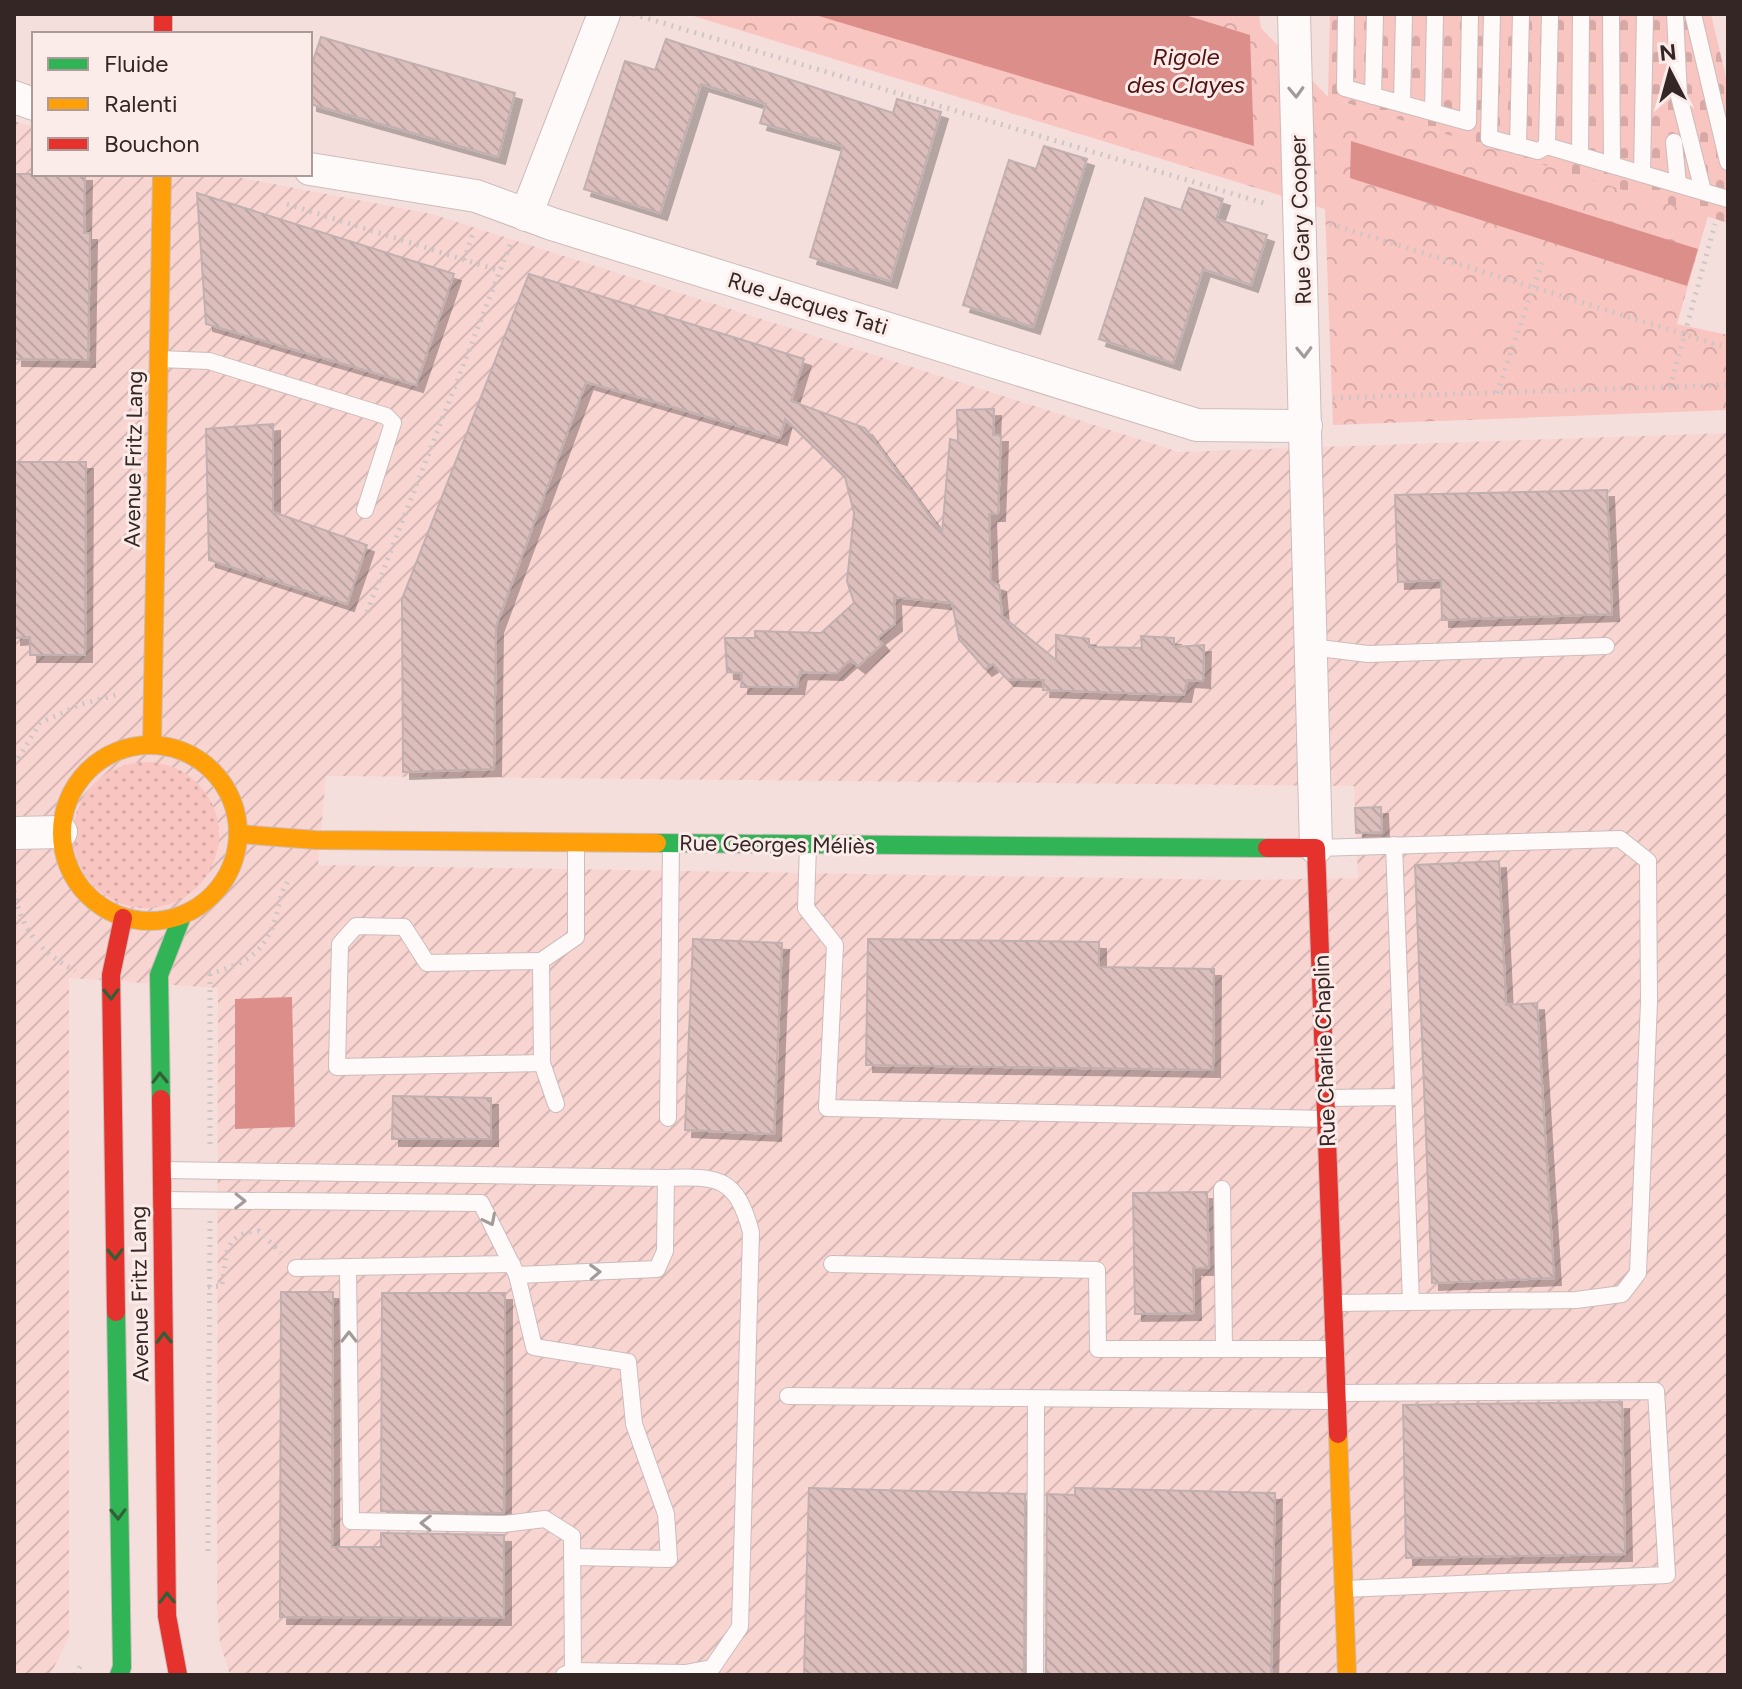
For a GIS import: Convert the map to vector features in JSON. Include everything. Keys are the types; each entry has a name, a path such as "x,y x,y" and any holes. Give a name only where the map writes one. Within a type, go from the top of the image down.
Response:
{"street":[{"path":"520,224 604,14"},
{"name":"Rue Gary Cooper","path":"1294,14 1305,412"},
{"name":"Rue Jacques Tati","path":"312,169 476,196 520,224 1197,425 1305,412"},
{"name":"Avenue Fritz Lang","path":"152,744 162,176"},
{"name":"Rue Charlie Chaplin","path":"1305,412 1316,848 1347,1675"},
{"path":"152,744 179,750 204,763 223,783 235,808 239,834 235,860 223,884 205,903 182,916 152,922 123,918 98,905 78,885 65,860 61,832 66,805 99,760 125,748 152,744"},
{"path":"14,833 61,832"},
{"name":"Rue Georges Méliès","path":"239,834 316,840 1316,848"},
{"name":"Avenue Fritz Lang","path":"178,1675 167,1616 159,975 182,916"},
{"name":"Avenue Fritz Lang","path":"119,1675 122,1667 111,975 123,918"}],"lane":[{"path":"1346,14 1345,88 1468,122 1470,14"},
{"path":"1373,96 1375,14"},
{"path":"1402,103 1404,14"},
{"path":"1433,112 1435,14"},
{"path":"1492,14 1489,138 1538,151 1547,146 1728,199"},
{"path":"1518,146 1521,14"},
{"path":"1547,146 1550,14"},
{"path":"1580,156 1581,14"},
{"path":"1611,14 1612,165"},
{"path":"1642,174 1645,14"},
{"path":"1675,14 1679,96 1703,191"},
{"path":"1693,14 1728,162"},
{"path":"1674,142 1678,184"},
{"path":"158,359 209,361 386,416 393,423 365,510"},
{"path":"1311,647 1368,654 1606,646"},
{"path":"1316,848 1620,839 1648,861 1649,1002 1638,1273 1622,1294 1576,1300 1333,1303"},
{"path":"542,1063 337,1067 340,944 356,926 404,927 427,963 541,961 576,937 576,842"},
{"path":"668,1118 671,843"},
{"path":"808,844 806,908 835,945 827,1108 1326,1119"},
{"path":"1394,845 1411,1302"},
{"path":"541,961 542,1063 556,1104"},
{"path":"1325,1098 1403,1097"},
{"path":"162,1170 701,1176 728,1184 743,1202 751,1232 740,1627 712,1668 685,1673 568,1673 572,1536 545,1519 504,1524 351,1521 348,1269"},
{"path":"296,1268 657,1269 665,1251 666,1178"},
{"path":"1222,1189 1224,1349"},
{"path":"162,1200 481,1203 515,1269 534,1347 628,1362 634,1424 666,1514 669,1559 572,1557"},
{"path":"832,1264 1097,1270 1098,1349 1335,1349"},
{"path":"788,1396 1036,1401 1656,1391 1667,1575 1344,1589"},
{"path":"1035,1675 1036,1401"}],"path":[{"path":"632,14 1300,214 1728,348"},
{"path":"287,204 500,271"},
{"path":"464,260 477,221"},
{"path":"367,612 520,224"},
{"path":"1670,387 1715,224"},
{"path":"1497,393 1544,257"},
{"path":"1305,412 1497,393 1728,385"},
{"path":"14,765 40,723 153,679"},
{"path":"210,1154 210,974 243,963 265,946 284,885 316,840"},
{"path":"14,891 33,937 48,956 88,975"},
{"path":"208,1562 210,1208"},
{"path":"208,1287 222,1286 229,1243 243,1232 259,1231 296,1268"},
{"path":"75,1675 81,1664"}],"shaded area":[{"path":"14,121 32,126 32,176 232,176 432,214 1179,452 1728,433 1728,1675 230,1675 220,1643 217,1609 218,988 69,978 69,1638 50,1675 14,1675","holes":["326,776 1354,786 1358,878 1239,880 318,865"]}],"green space":[{"path":"687,14 1259,14 1261,28 1328,97 1708,216 1677,324 1728,335 1728,410 1333,425 1325,209"},
{"path":"1330,14 1711,14 1728,86 1728,223 1328,97"},
{"path":"146,762 174,767 198,783 214,807 219,835 214,863 198,887 174,903 146,908 118,903 94,887 78,863 73,835 78,807 94,783 118,767"}],"water":[{"name":"Rigole des Clayes","path":"812,14 1182,14 1250,35 1254,146"},
{"path":"1351,141 1698,249 1687,286 1350,178"},
{"path":"292,997 295,1127 235,1129 235,999"}],"building":[{"path":"321,37 515,93 498,157 312,105 312,64"},
{"path":"666,39 893,113 897,99 941,112 890,281 810,257 843,146 760,123 766,104 701,84 660,213 584,189 625,61 655,70"},
{"path":"1044,146 1087,159 1033,327 963,305 1009,160 1036,169"},
{"path":"14,174 85,176 84,233 90,233 88,360 15,359"},
{"path":"1189,188 1223,199 1216,219 1267,235 1251,285 1203,269 1173,363 1099,339 1145,198 1181,210"},
{"path":"197,193 454,274 416,385 206,324"},
{"path":"529,274 804,359 791,401 865,428 942,533 950,439 958,441 957,410 994,409 993,435 1001,435 998,514 989,514 991,582 999,585 1002,616 1056,660 1056,635 1089,639 1089,647 1142,648 1141,636 1174,638 1174,647 1204,645 1203,681 1187,680 1184,695 1043,690 1044,680 1007,679 993,664 985,669 959,639 952,603 894,597 895,624 877,638 882,644 858,666 850,660 836,673 800,672 797,687 741,687 742,673 727,672 725,638 755,638 755,631 821,633 854,603 847,581 854,513 845,477 785,419 780,438 586,382 496,626 494,769 403,772 402,599"},
{"path":"273,424 273,512 367,545 347,604 209,560 206,429"},
{"path":"14,462 86,462 85,655 30,655 30,637 14,638"},
{"path":"1607,490 1612,614 1442,620 1441,580 1398,582 1395,495"},
{"path":"1381,807 1382,832 1356,833 1355,808"},
{"path":"1499,861 1506,1005 1537,1003 1554,1278 1432,1283 1415,865"},
{"path":"693,939 782,943 774,1134 685,1130"},
{"path":"868,939 1099,942 1099,967 1214,969 1213,1070 866,1065"},
{"path":"393,1096 491,1098 491,1139 392,1139"},
{"path":"1207,1192 1209,1268 1193,1268 1194,1313 1135,1314 1133,1193"},
{"path":"281,1292 333,1292 332,1547 381,1547 381,1533 504,1535 504,1618 280,1617"},
{"path":"382,1293 505,1293 504,1513 381,1511"},
{"path":"1622,1402 1625,1554 1406,1558 1403,1405"},
{"path":"809,1488 1025,1494 1024,1675 804,1675"},
{"path":"1075,1488 1275,1493 1271,1675 1046,1675 1047,1494 1075,1495"}],"traffic: fast":[{"path":"657,843 1267,848"},
{"path":"161,1099 159,975 182,916"},
{"path":"116,1312 122,1667 119,1675"}],"traffic: slow":[{"path":"152,744 162,176"},
{"path":"150,745 184,752 212,771 231,799 238,833 231,867 212,895 184,914 150,921 116,914 88,895 69,867 62,833 69,799 88,771 116,752 150,745"},
{"path":"239,834 316,840 657,843"},
{"path":"1338,1434 1347,1675"}],"traffic: jam":[{"path":"163,14 163,32"},
{"path":"1267,848 1316,848 1338,1434"},
{"path":"116,1312 111,975 123,918"},
{"path":"161,1099 167,1616 178,1675"}]}
